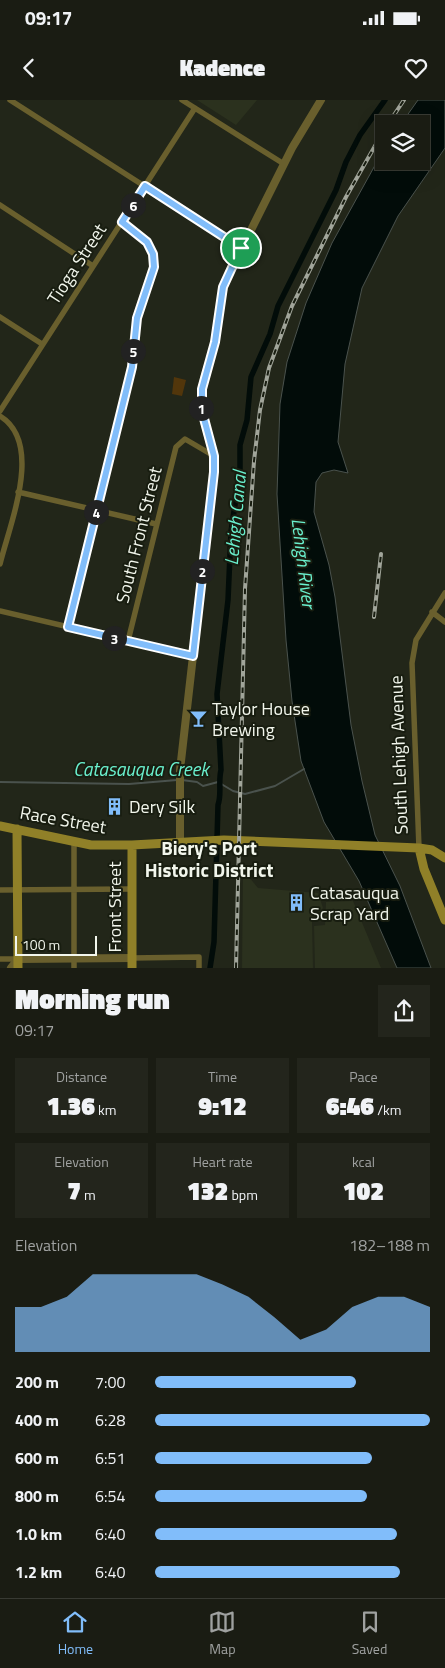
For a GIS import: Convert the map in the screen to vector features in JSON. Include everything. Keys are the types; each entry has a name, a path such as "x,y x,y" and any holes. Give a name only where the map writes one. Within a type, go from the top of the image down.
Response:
{"main road":[{"name":"Race Street","path":"0,826 74,842 132,845 210,840 315,843 419,848 432,850 445,858"},
{"path":"16,828 18,964"},
{"name":"Front Street","path":"132,845 132,968"},
{"name":"South Lehigh Avenue","path":"419,848 424,869 445,920"}],"street":[{"path":"10,100 241,248"},
{"path":"182,100 284,164"},
{"path":"180,841 180,780 214,456 202,411 202,389 215,342 223,287 284,164 321,100"},
{"name":"Tioga Street","path":"0,411 195,108"},
{"path":"0,206 93,266"},
{"path":"68,627 132,367 137,318 154,267 153,254 147,242 122,222"},
{"path":"0,317 42,344"},
{"path":"0,416 14,427 23,455 23,470 0,564"},
{"name":"South Front Street","path":"128,641 176,447 185,439 214,456"},
{"path":"18,492 156,524"},
{"name":"South Lehigh Avenue","path":"419,848 412,662 416,640 445,593"},
{"path":"0,611 193,656"},
{"path":"432,612 445,622"},
{"path":"74,842 74,968"},
{"path":"0,890 132,889"},
{"path":"0,959 18,964 74,958 199,957 199,968"},
{"path":"11,968 18,964"}],"shaded area":[{"path":"197,100 257,100 236,125"},
{"path":"174,377 186,380 182,396 172,394"},
{"name":"Catasauqua Scrap Yard","path":"243,870 258,888 318,893 323,908 312,922 313,968 242,968"},
{"path":"353,901 381,968 315,968 314,926 325,925 326,902"}],"water":[{"path":"418,100 445,100 445,148 430,170 430,115 407,115"},
{"name":"Lehigh River","path":"375,165 375,170 430,170 398,216 362,288 345,364 338,442 348,473 334,470 322,473 316,482 314,512 329,565 335,597 351,725 375,835 400,886 431,968 397,968 359,881 324,822 301,761 292,701 286,640 277,494 280,404 287,362 306,303 332,243"}],"waterway":[{"name":"Lehigh Canal","path":"210,968 214,942 218,805 221,770 217,694 228,600 231,532 240,470 240,445 247,420 251,377 270,334 278,306 336,190 346,162 360,135 385,100"},
{"name":"Catasauqua Creek","path":"182,780 197,782 203,786 218,782 233,791 245,794 275,786 304,769"},
{"name":"Catasauqua Creek","path":"0,782 129,784 177,780"}],"railway":[{"path":"394,115 404,100"},
{"path":"236,968 245,589 254,461 260,410 269,368 292,306 346,197 375,146"},
{"path":"374,617 381,554"}],"place":[{"name":"Taylor House Brewing","path":"198,719"},
{"name":"Dery Silk","path":"115,807"},
{"name":"Catasauqua Scrap Yard","path":"296,903"}],"district":[{"name":"Biery's Port Historic District","path":"209,859"}],"route":[{"path":"145,186 241,248 223,287 215,342 202,389 202,411 214,456 214,472 193,656 68,627 132,367 134,330 154,267 153,254 147,242 140,234 122,222 145,186"}]}
